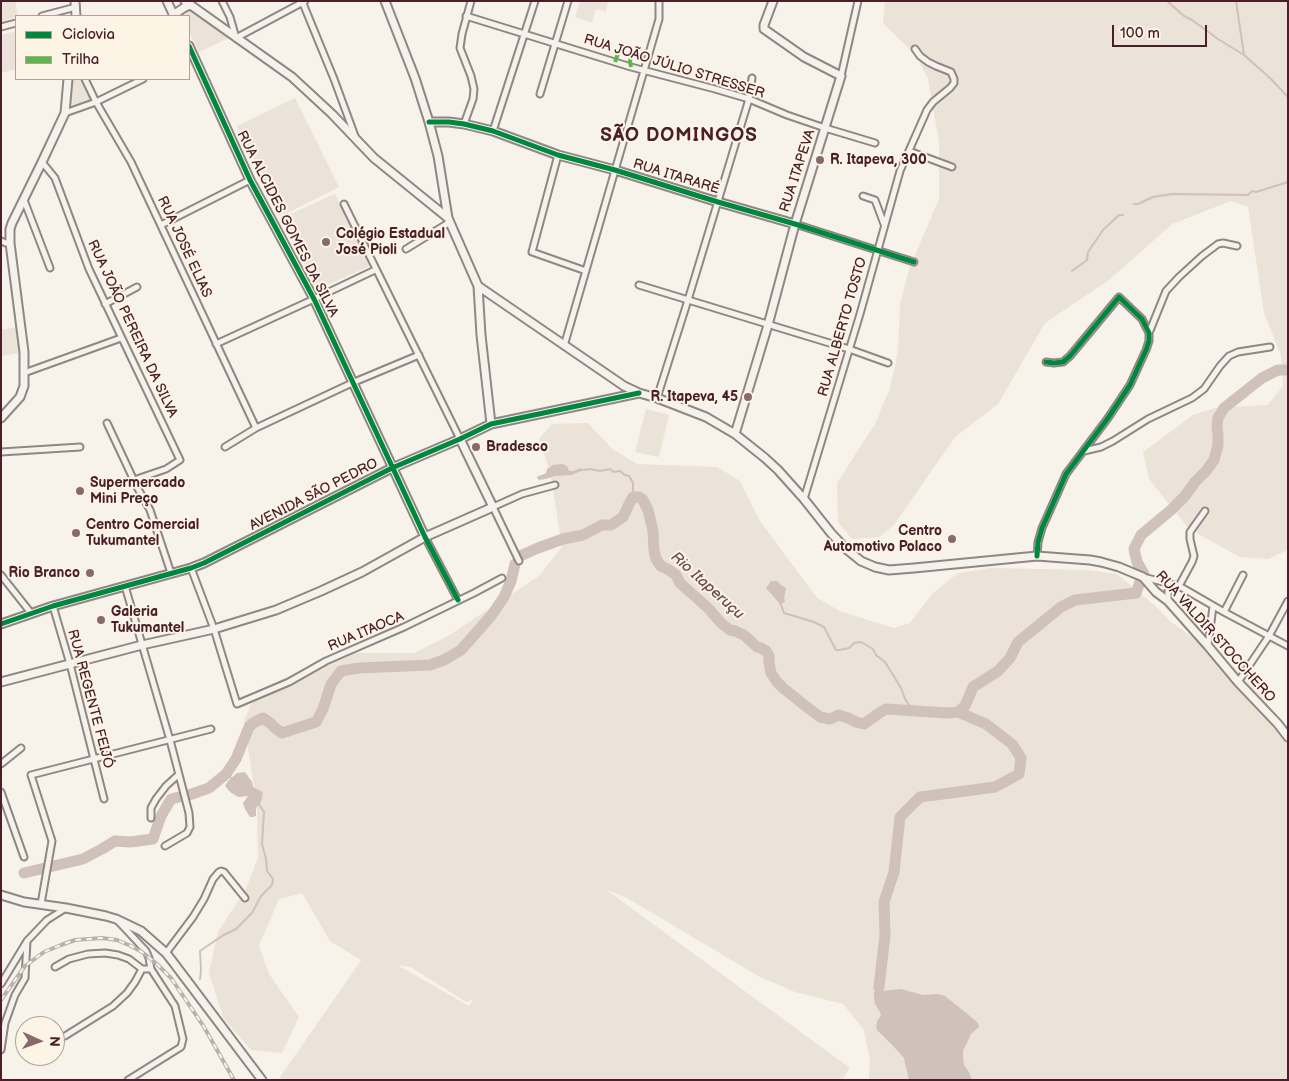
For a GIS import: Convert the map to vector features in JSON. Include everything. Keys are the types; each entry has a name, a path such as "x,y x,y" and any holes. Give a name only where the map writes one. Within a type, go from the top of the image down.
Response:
{"street":[{"path":"167,1 174,15"},
{"path":"222,1 230,17 236,38"},
{"path":"386,1 415,78 429,122 438,156 449,220 478,286 491,424"},
{"path":"464,124 473,99 474,89 460,48 471,1"},
{"path":"493,131 534,1"},
{"path":"540,94 568,1"},
{"path":"564,346 659,19 659,1"},
{"path":"772,1 764,29 804,57 841,76"},
{"name":"RUA ITAPEVA","path":"735,434 768,325 794,224 841,76 858,1"},
{"path":"236,38 304,2 355,138"},
{"path":"175,15 188,3 292,77 332,114 374,158 428,200 449,220"},
{"path":"45,15 76,4"},
{"name":"RUA JOÃO JÚLIO STRESSER","path":"466,16 631,67 748,99 787,115 875,143"},
{"path":"1,27 15,23"},
{"name":"RUA ALBERTO TOSTO","path":"804,499 860,314 900,171 927,110 950,88 954,79 951,72 928,62 915,50"},
{"name":"RUA ALCIDES GOMES DA SILVA","path":"191,55 250,180 314,299 425,537 458,600"},
{"path":"657,398 718,202 748,99 752,78"},
{"path":"1,418 20,397 24,386 24,352 10,243 10,229 66,113 68,80"},
{"name":"RUA JOSÉ ELIAS","path":"85,80 131,162 256,428"},
{"path":"66,113 96,102 141,80"},
{"path":"332,114 340,114 344,106"},
{"name":"RUA ITARARÉ","path":"429,122 464,124 493,131 558,155 615,170 914,262"},
{"path":"909,151 952,167"},
{"path":"558,155 532,252 586,271"},
{"name":"RUA JOÃO PEREIRA DA SILVA","path":"42,162 55,178 89,269 180,460 166,469 134,480"},
{"path":"161,225 250,180"},
{"path":"428,200 440,198 444,186"},
{"path":"863,196 875,200 885,224"},
{"path":"24,200 50,268"},
{"path":"344,204 519,561"},
{"path":"406,249 449,220"},
{"path":"1,241 10,243"},
{"path":"1037,556 1042,528 1066,474 1130,385 1146,350 1149,333 1166,291 1202,256 1218,244 1224,243 1237,246"},
{"path":"216,344 376,270"},
{"path":"639,285 849,349 888,363"},
{"path":"478,286 616,382 639,393 657,398 706,418 735,434 765,458 804,499 845,548 862,561 875,567 889,570 1037,556 1101,562 1144,577 1179,586 1288,646"},
{"path":"105,304 137,287"},
{"path":"480,310 481,302 485,297 500,300"},
{"path":"1046,362 1063,362 1070,356 1119,297 1142,319 1149,333"},
{"path":"24,373 121,338"},
{"path":"1083,451 1101,447 1148,419 1192,398 1204,389 1229,356 1238,352 1270,347"},
{"path":"225,447 256,428 352,383 418,355"},
{"path":"616,382 620,392 616,398"},
{"name":"AVENIDA SÃO PEDRO","path":"1,624 53,606 204,563 392,468 491,424 639,393"},
{"path":"108,423 136,487 150,510 171,573"},
{"path":"1,452 80,447"},
{"path":"1,682 142,645 214,629 276,610 362,572 425,537 522,494 555,485"},
{"path":"1168,601 1168,591 1179,586 1192,562 1194,556 1190,532 1205,511"},
{"path":"191,568 214,629"},
{"path":"1,574 31,613"},
{"path":"1224,612 1243,575"},
{"name":"RUA VALDIR STOCCHERO","path":"1144,577 1156,592 1168,601 1288,737"},
{"name":"RUA ITAOCA","path":"214,629 237,704 289,682 326,661 404,627 502,578"},
{"path":"125,586 170,740 189,813 190,827 187,833 165,846"},
{"path":"1238,682 1269,636 1288,601"},
{"name":"RUA REGENTE FEIJÓ","path":"53,606 70,664 104,799"},
{"path":"1208,646 1213,606"},
{"path":"41,904 52,841 32,775 211,729"},
{"path":"1,764 22,748"},
{"path":"151,818 151,808 156,798 178,775"},
{"path":"1,792 24,857"},
{"path":"166,953 193,918 213,879 219,872 224,872 245,898"},
{"path":"1,890 11,894 16,900"},
{"path":"1,895 16,900 106,916 141,932 166,953 262,1080"},
{"path":"1,984 27,941 47,920 66,908"},
{"path":"116,919 146,951 151,969 175,1006 183,1040 181,1047 136,1078 128,1080"},
{"path":"1,1050 5,1023 15,995 25,978 27,941"},
{"path":"54,967 69,959 88,954 105,953 118,954 129,959 142,969 151,969"},
{"path":"65,1036 113,1006 127,993 142,969"}],"shaded area":[{"path":"1,1 15,1 18,15 1,22"},
{"path":"580,1 608,1 606,12 596,9 592,23 575,17"},
{"path":"885,1 1288,1 1288,550 1268,559 1240,557 1189,529 1149,479 1143,452 1193,415 1215,408 1268,405 1283,386 1281,355 1264,313 1248,207 1231,201 1172,224 1109,280 1045,323 998,404 955,437 894,525 879,537 852,539 838,522 837,483 875,424 890,388 898,352 900,305 909,269 939,199 939,142 928,79 916,55 883,23"},
{"path":"189,9 229,38 199,52 190,34 190,15 182,15"},
{"path":"15,31 15,69 1,73 1,35"},
{"path":"72,80 82,80 90,97 89,100 75,106 71,102"},
{"path":"295,98 339,187 281,216 237,126"},
{"name":"Colégio Estadual José Pioli","path":"335,194 370,266 321,288 316,286 281,218"},
{"path":"18,327 21,353 1,356 1,330"},
{"path":"646,409 669,415 659,457 635,452"},
{"path":"588,423 611,448 637,464 717,467 740,481 760,521 817,598 842,612 894,628 910,623 933,593 958,573 991,568 1087,570 1117,574 1170,621 1232,666 1262,697 1288,731 1288,1080 869,1080 870,1061 864,1030 843,1004 795,992 760,977 627,898 585,881 566,890 493,993 466,1002 411,967 361,960 330,941 302,893 279,899 259,946 269,974 299,1017 282,1053 251,1050 224,1019 209,973 218,932 246,889 258,858 257,807 244,721 256,692 335,653 414,653 448,636 539,576 562,547 550,471 539,439 552,424"},
{"path":"562,464 567,466 569,471 581,468 584,470 571,475 539,480 537,478 546,473 547,469 553,465"},
{"path":"771,581 777,581 786,588 785,602 780,604 766,588"},
{"path":"245,772 253,787 263,793 261,802 256,808 256,816 253,817 250,817 243,803 248,796 238,797 225,786 237,773"},
{"path":"567,861 850,1068 842,1080 282,1080 280,1077 369,949 469,1006"},
{"path":"879,987 883,991 901,989 923,995 938,994 945,996 976,1021 979,1027 971,1034 963,1050 964,1065 972,1080 909,1080 904,1058 877,1030 878,1019 881,1016 875,1004 874,992"}],"waterway":[{"path":"1167,1 1184,16 1244,55 1288,97"},
{"path":"1236,1 1244,55"},
{"path":"1134,204 1153,197 1172,194 1248,195 1252,191 1256,192 1288,182"},
{"path":"1072,271 1087,260 1088,252 1103,230 1119,215 1123,215"},
{"name":"Rio Itaperuçu","path":"1144,574 1137,562 1134,549 1141,535 1185,496 1214,460 1218,445 1218,418 1224,408 1262,378 1278,370 1288,370"},
{"path":"584,470 600,471 610,469 614,472 620,471 629,476 633,483 633,491 636,497"},
{"name":"Rio Itaperuçu","path":"520,556 563,539 583,535 602,525 611,525 623,517 633,497 639,497 643,500 648,510 653,531 656,559 661,566 676,575 680,583 708,608 721,623 730,630 744,635 757,647 766,651 769,656 771,673 777,682 803,704 820,717 830,719 839,715 864,724 886,709 958,712 965,706 973,687 998,671 1010,658 1018,642 1061,607 1075,600 1136,593 1140,582"},
{"name":"Rio Itaperuçu","path":"189,795 209,788 226,774 236,759 249,727 253,723 263,718 282,733 316,722 323,709 331,684 341,671 359,668 430,665 444,660 461,650 491,616 504,597 511,581 515,564"},
{"path":"780,602 784,613 824,627 836,650 849,648 854,643 861,642 873,649 876,655 885,662 901,688 905,699 915,710"},
{"path":"879,987 885,935 884,902 894,872 900,817 920,797 995,787 1019,774 1021,758 1012,744 986,724 958,712"},
{"path":"226,774 233,779"},
{"name":"Rio Itaperuçu","path":"24,873 83,859 115,841 130,842 153,839 161,816 171,799 179,797"},
{"path":"200,979 200,951 236,929 252,913 261,896 272,885 273,879 267,871 262,844 264,812 258,803"}],"railway":[{"path":"1,1000 25,966 44,952 75,940 102,938 117,940 142,952 171,978 204,1027 234,1080"}],"marked path":[{"path":"615,62 622,42"},
{"path":"631,67 630,61 634,48"}],"cycle path":[{"path":"190,48 250,180 314,299 425,537 458,600"},
{"path":"429,122 464,124 493,131 558,155 615,170 795,224 914,262"},
{"path":"1037,556 1042,528 1066,474 1130,385 1146,350 1149,333 1142,319 1119,297 1070,356 1063,362 1046,362"},
{"path":"1,624 53,606 204,563 392,468 491,424 639,393"}],"place":[{"name":"R. Itapeva, 300","path":"820,160"},
{"name":"Colégio Estadual José Pioli","path":"326,242"},
{"name":"R. Itapeva, 45","path":"748,397"},
{"name":"Bradesco","path":"476,447"},
{"name":"Supermercado Mini Preço","path":"80,491"},
{"name":"Centro Comercial Tukumantel","path":"76,533"},
{"name":"Centro Automotivo Polaco","path":"952,539"},
{"name":"Rio Branco","path":"90,573"},
{"name":"Galeria Tukumantel","path":"101,620"}],"district":[{"name":"SÃO DOMINGOS","path":"679,136"}]}
